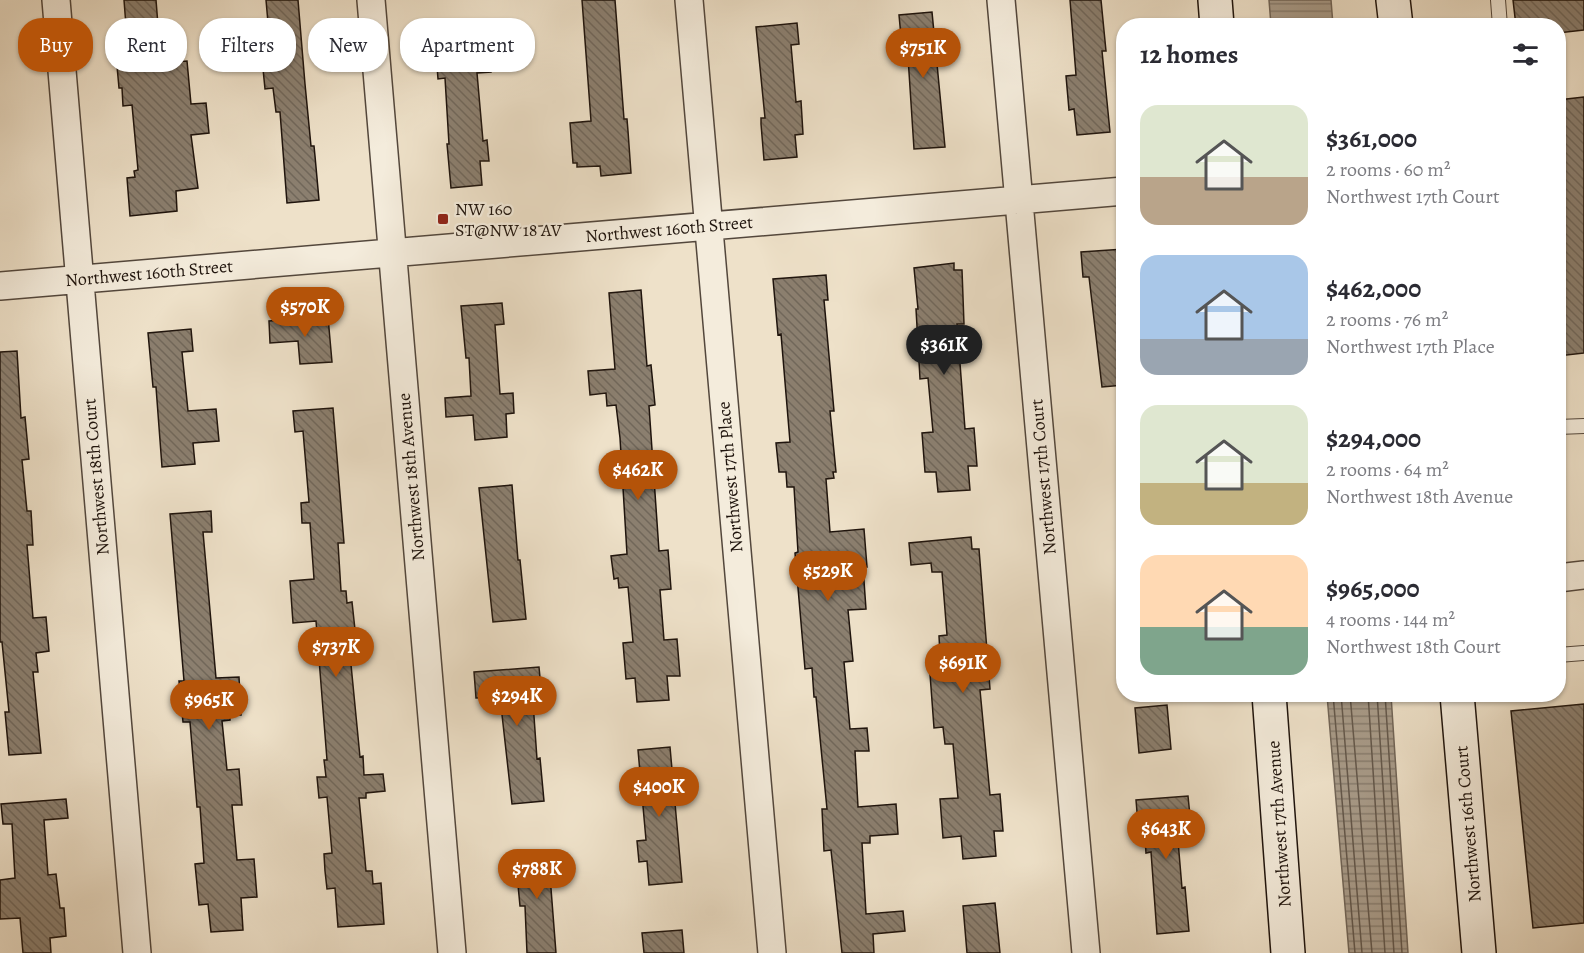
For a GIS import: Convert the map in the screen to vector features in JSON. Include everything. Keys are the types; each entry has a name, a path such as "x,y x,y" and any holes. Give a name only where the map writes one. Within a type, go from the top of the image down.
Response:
{"street":[{"name":"Northwest 18th Court","path":"56,0 137,953"},
{"name":"Northwest 18th Avenue","path":"371,0 452,953"},
{"name":"Northwest 17th Place","path":"689,0 772,953"},
{"name":"Northwest 17th Court","path":"1001,0 1086,953"},
{"path":"1215,0 1216,18"},
{"path":"1393,0 1395,18"},
{"name":"Northwest 160th Street","path":"0,286 1116,192"},
{"path":"1566,577 1584,575"},
{"name":"Northwest 17th Avenue","path":"1270,702 1288,953"},
{"name":"Northwest 16th Court","path":"1461,702 1479,953"}],"lane":[{"path":"1498,0 1499,18"},
{"path":"1566,427 1584,426"},
{"path":"1566,654 1584,653"}],"water":[{"path":"1269,0 1331,0 1332,18 1270,18"},
{"path":"1328,702 1391,702 1408,953 1349,953"}],"building":[{"path":"124,0 156,0 157,18 125,18"},
{"path":"266,0 298,0 311,146 314,146 319,200 287,203 280,112 276,112 273,88 265,89 263,72 296,72 296,18 268,18"},
{"path":"582,0 615,0 624,119 627,119 631,173 601,176 600,166 577,167 577,163 573,163 570,123 591,121"},
{"path":"1070,0 1101,0 1106,51 1102,51 1110,132 1077,135 1074,109 1069,110 1066,76 1076,75"},
{"path":"1513,0 1584,0 1584,30 1566,32 1566,18 1515,18"},
{"path":"932,12 945,147 914,149 908,57 903,58 899,15"},
{"path":"797,23 799,44 791,45 796,102 801,101 803,134 795,135 797,157 764,160 761,118 765,118 756,27"},
{"path":"187,61 191,104 206,103 209,133 191,135 198,188 176,191 177,211 130,216 127,178 135,177 134,171 138,170 132,105 123,106 122,88 119,88 118,72 187,72"},
{"path":"437,72 491,72 477,73 483,141 487,140 489,161 480,161 482,185 451,188 445,78 438,79"},
{"path":"1584,97 1584,353 1566,355 1566,99"},
{"path":"1116,250 1116,386 1102,387 1089,277 1083,277 1081,252"},
{"path":"954,263 954,270 962,270 964,324 957,324 965,429 974,428 977,466 968,466 970,490 938,492 936,472 925,472 922,433 933,432 928,378 920,379 914,268"},
{"path":"826,275 828,300 824,300 834,411 830,411 836,472 833,472 834,478 826,479 830,532 864,529 867,567 863,567 866,609 848,610 853,661 844,662 850,729 867,728 869,751 855,751 858,807 896,804 898,834 870,836 870,843 862,843 866,914 903,911 905,931 873,934 874,953 842,953 831,850 824,851 822,809 827,809 816,697 814,697 812,668 805,669 795,553 798,552 794,487 787,487 786,472 779,472 776,443 790,442 781,334 778,335 773,279"},
{"path":"641,290 647,366 651,365 655,405 649,406 659,551 668,550 671,589 660,590 664,640 677,639 680,676 667,676 669,700 637,702 635,678 626,679 623,643 633,642 628,587 619,588 618,578 614,579 611,556 627,554 616,405 607,406 606,393 590,395 588,371 615,369 609,293"},
{"path":"502,303 504,324 495,325 500,394 513,393 514,413 506,414 507,437 475,440 473,415 446,417 445,398 471,396 469,358 466,358 461,306"},
{"path":"328,317 332,362 300,364 298,341 270,343 269,321"},
{"path":"191,329 193,351 182,352 188,411 216,409 219,441 193,443 195,464 162,467 156,387 153,387 148,333"},
{"path":"17,351 21,418 25,417 29,459 22,460 27,511 31,511 33,545 27,545 33,618 46,617 49,651 36,653 38,672 33,672 41,753 9,755 5,712 9,712 2,642 0,642 0,352"},
{"path":"333,408 344,543 338,543 341,591 346,591 347,603 352,602 356,639 349,639 349,644 360,757 363,756 364,775 383,774 385,791 366,793 366,798 359,798 366,871 372,871 373,884 381,883 384,924 338,927 335,888 327,889 325,871 324,854 332,853 327,797 319,798 317,777 326,777 324,760 327,760 316,621 293,623 290,581 314,579 310,523 302,523 301,503 309,502 303,431 295,432 293,411"},
{"path":"512,485 518,560 520,560 526,619 493,622 479,488"},
{"path":"211,511 212,532 203,532 216,678 239,677 241,715 230,715 230,720 222,721 227,770 239,769 242,805 232,805 237,860 254,859 257,897 241,898 243,930 211,932 208,904 199,905 195,864 204,863 200,807 197,807 190,722 183,722 179,681 184,681 170,514"},
{"path":"971,537 972,549 979,549 990,689 980,690 990,795 1000,794 1003,831 994,831 996,856 963,859 961,836 943,838 940,799 958,798 953,744 945,744 943,727 934,728 930,674 941,673 939,636 947,635 942,572 932,572 931,563 911,565 909,543"},
{"path":"539,667 541,688 532,688 537,759 540,758 544,801 512,804 500,697 476,698 474,672"},
{"path":"1584,704 1584,923 1533,928 1511,711"},
{"path":"1167,705 1171,749 1139,753 1135,708"},
{"path":"670,747 682,882 649,885 647,861 639,862 637,841 646,840 638,750"},
{"path":"1188,796 1190,816 1176,817 1182,888 1185,887 1189,931 1157,934 1151,852 1146,853 1144,824 1138,824 1136,800"},
{"path":"66,799 68,818 44,820 48,875 56,874 60,908 64,908 66,936 50,938 51,953 23,953 20,918 0,919 0,880 15,878 12,824 3,824 1,804"},
{"path":"548,850 556,953 527,953 525,906 520,906 515,853"},
{"path":"995,903 1000,953 967,953 963,906"},
{"path":"682,930 684,953 644,953 642,933"}],"place":[{"name":"NW 160 ST@NW 18 AV","path":"443,219"}]}
